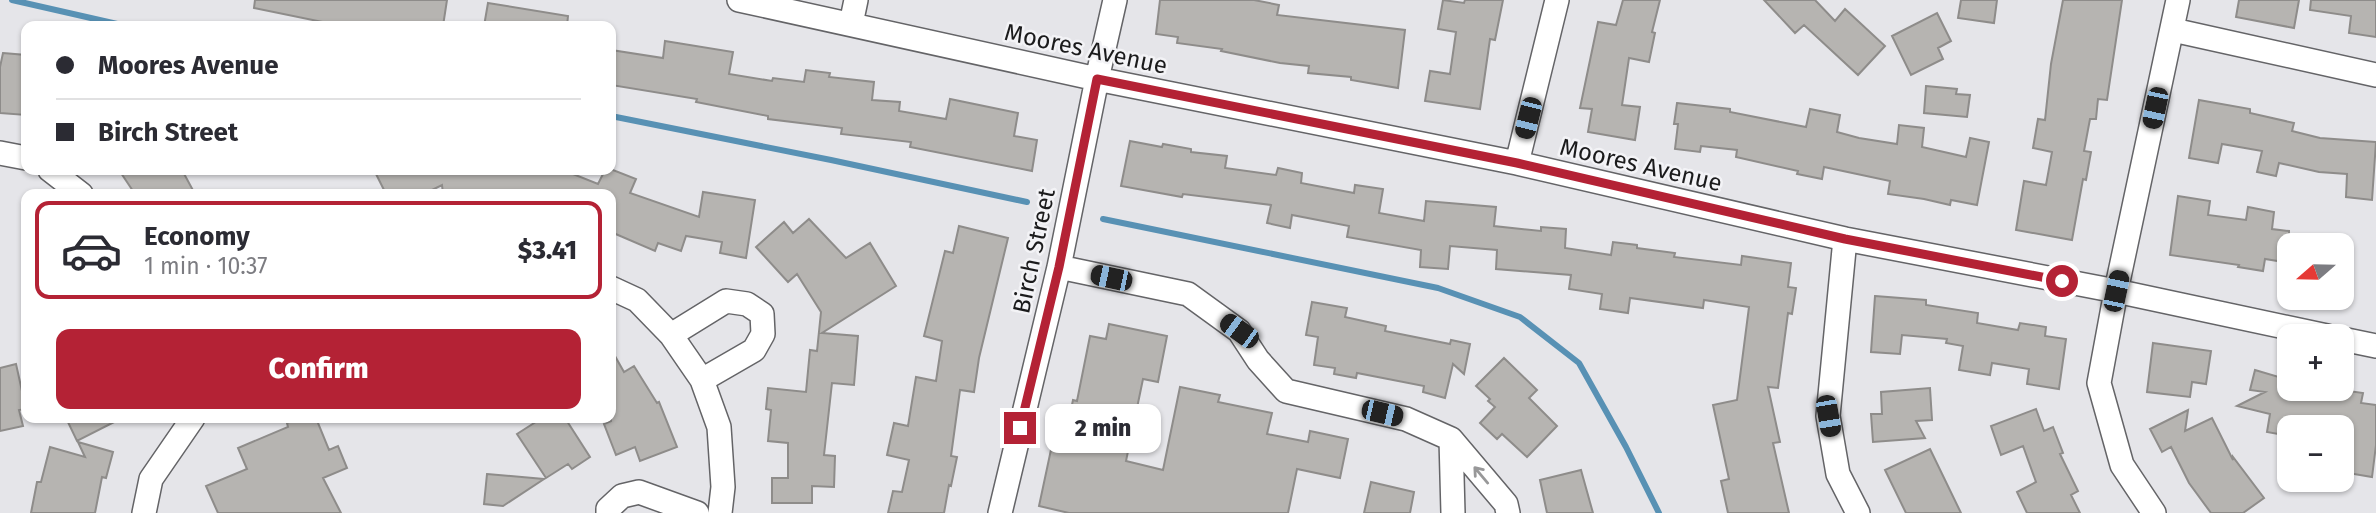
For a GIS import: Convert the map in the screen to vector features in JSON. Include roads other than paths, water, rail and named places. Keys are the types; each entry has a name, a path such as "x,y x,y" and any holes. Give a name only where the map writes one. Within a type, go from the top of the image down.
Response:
{"street":[{"name":"Moores Avenue","path":"739,0 1097,79 1517,163 1845,239 2116,291 2277,325"},
{"path":"851,24 856,0"},
{"name":"Birch Street","path":"1000,513 1059,267 1115,0"},
{"path":"1517,163 1557,0"},
{"path":"2154,513 2122,465 2099,383 2178,0"},
{"path":"2173,30 2376,75"},
{"path":"0,153 21,157"},
{"path":"56,175 75,189"},
{"path":"1845,239 1828,416 1838,474 1858,513"},
{"path":"1059,267 1188,294 1239,331 1258,360 1286,391 1406,419 1451,439 1506,503 1508,513"},
{"path":"616,290 637,300 671,335 702,380 719,427 723,487 720,513"},
{"path":"671,335 726,301 747,304 762,314 763,334 754,350 702,380"},
{"path":"2354,341 2376,346"},
{"path":"144,513 151,479 190,423"},
{"path":"1451,439 1453,513"},
{"path":"608,513 608,509 622,496 639,492 697,513"}],"waterway":[{"path":"12,0 104,21"},
{"path":"616,117 1027,202"},
{"path":"1103,219 1438,288 1520,317 1579,363 1659,513"}]}
